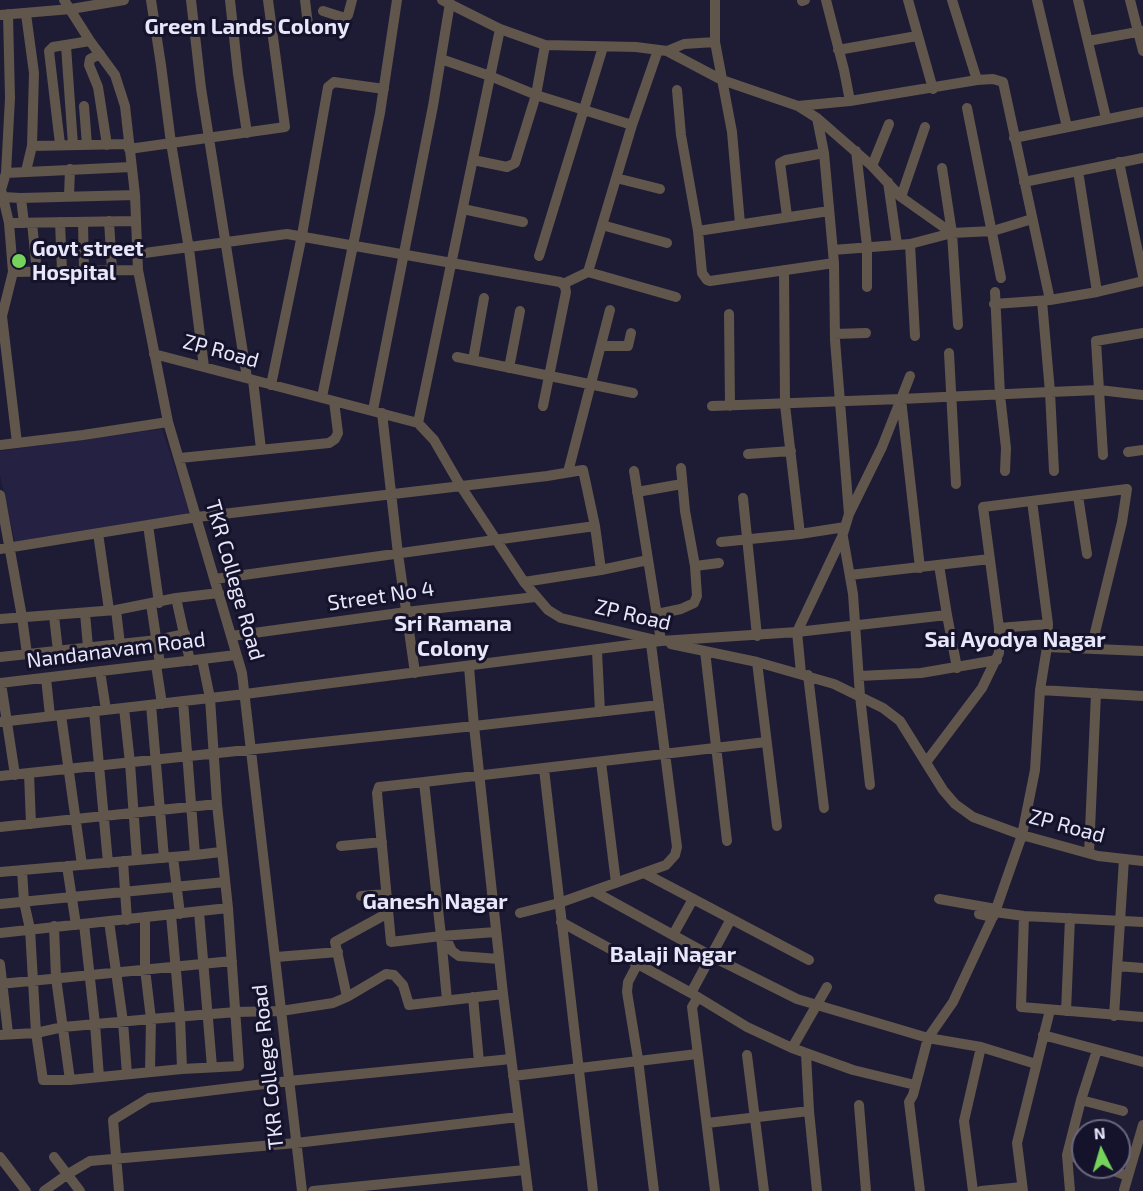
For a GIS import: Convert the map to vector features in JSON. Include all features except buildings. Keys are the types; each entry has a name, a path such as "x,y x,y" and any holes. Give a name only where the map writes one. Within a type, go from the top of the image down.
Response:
{"street":[{"path":"17,443 2,339 1,316 13,272 9,224 1,193 6,173 10,98 4,15 26,14 67,4 124,0"},
{"path":"151,0 171,143 189,249 204,367"},
{"path":"191,0 226,243 261,449"},
{"path":"230,0 247,133"},
{"path":"32,146 60,144 129,146 171,143 285,128 268,0"},
{"path":"305,0 309,25"},
{"path":"322,11 345,18 352,0"},
{"path":"322,397 384,89 397,0"},
{"path":"715,0 715,42 732,132 740,224"},
{"path":"826,0 844,70 849,101"},
{"path":"908,0 933,89"},
{"path":"952,0 977,80"},
{"path":"1037,0 1067,127"},
{"path":"1078,0 1106,118"},
{"path":"1130,0 1141,32 1143,51"},
{"path":"415,673 378,412 404,254 441,59 446,2 500,29 545,45 636,47 662,50 722,80 798,106 817,118 856,151 888,181 901,197 952,233"},
{"name":"TKR College Road","path":"67,4 115,75 125,106 135,195 138,270 154,354 168,422 232,636 245,694 302,1191"},
{"path":"26,14 34,73 32,146 26,171"},
{"path":"418,423 500,29"},
{"path":"1088,41 1141,32"},
{"path":"838,50 917,36"},
{"path":"60,144 48,52 51,48 90,41"},
{"path":"662,50 684,44 715,42"},
{"path":"473,160 507,167 514,164 536,95 545,45"},
{"path":"66,46 73,145"},
{"path":"538,256 603,47"},
{"path":"588,272 632,125 662,50"},
{"path":"100,54 90,59 89,65 98,87 107,145"},
{"path":"441,59 536,95 632,125"},
{"path":"798,106 933,89 977,80 993,79 1003,82 1032,219 1046,300 1054,471"},
{"path":"271,385 302,235 328,87 333,82 384,89"},
{"path":"677,90 681,135 698,231 702,273 707,280 834,263"},
{"path":"84,106 87,145"},
{"path":"967,108 1002,278"},
{"path":"1014,138 1143,112"},
{"path":"817,118 824,153 833,250 835,334 849,514"},
{"path":"872,166 889,124"},
{"path":"901,197 925,127"},
{"path":"856,151 867,246 867,287"},
{"path":"787,216 780,163 824,153"},
{"path":"1024,182 1143,158"},
{"path":"1119,162 1143,276"},
{"path":"6,173 131,167"},
{"path":"942,168 952,233 958,325"},
{"path":"69,196 70,169"},
{"path":"1078,171 1097,292"},
{"path":"616,178 660,189"},
{"path":"888,181 897,245"},
{"path":"1,193 21,198 135,195"},
{"path":"21,198 37,272"},
{"path":"463,209 523,222"},
{"path":"698,231 829,211"},
{"path":"833,250 910,244 952,233 993,231 1032,219"},
{"path":"9,224 135,221"},
{"path":"60,222 62,271"},
{"path":"83,222 84,271"},
{"path":"109,222 112,270"},
{"path":"602,225 667,243"},
{"path":"137,254 189,249 287,234 302,235 563,284 588,272 676,297"},
{"path":"910,244 915,336"},
{"path":"13,272 138,270"},
{"path":"784,270 785,405 800,534"},
{"path":"994,304 1046,300 1097,292 1143,281"},
{"path":"543,406 566,292 563,284"},
{"path":"995,292 1000,395 1006,448 1005,471"},
{"path":"473,360 484,298"},
{"path":"568,472 610,310"},
{"path":"509,368 520,311"},
{"path":"729,314 730,406"},
{"path":"601,346 628,346 631,333"},
{"path":"835,334 866,333"},
{"path":"1103,455 1096,341 1143,333"},
{"path":"948,353 956,484"},
{"name":"ZP Road","path":"154,354 418,423 434,440 460,485 524,582 548,610 561,618 656,643 757,662 834,684 883,708 900,721 943,790 973,817 1022,835 1089,853 1143,861"},
{"path":"457,357 633,393"},
{"path":"824,808 797,632 844,532 849,514 882,447 910,376"},
{"path":"712,406 785,405 1099,390 1143,395"},
{"path":"901,399 920,568"},
{"path":"180,458 335,440 338,433 334,401"},
{"path":"0,445 168,422"},
{"path":"1128,452 1143,450"},
{"path":"748,454 791,452"},
{"path":"657,614 681,609 694,603 697,596 681,468"},
{"path":"5,548 197,517 583,470 595,526 601,570"},
{"path":"520,912 559,903 666,865 675,855 677,848 659,705 657,614 634,471"},
{"path":"637,492 682,484"},
{"path":"927,761 982,688 997,660 1000,643 999,628 983,507 1127,489 1122,522 1090,649"},
{"path":"1078,496 1087,554"},
{"path":"0,497 5,548 22,616 27,654"},
{"path":"743,498 757,636"},
{"path":"920,1191 909,1102 928,1038 953,1002 995,912 1022,835 1035,770 1040,690 1048,624 1032,501"},
{"path":"148,525 158,664 156,761 168,858 176,886 174,966 180,1016 182,1069"},
{"path":"215,579 595,526"},
{"path":"722,542 844,532"},
{"path":"844,532 870,785"},
{"path":"98,533 120,644"},
{"path":"850,575 990,559"},
{"path":"524,582 648,560"},
{"path":"694,566 719,563"},
{"path":"939,565 957,668"},
{"path":"0,619 112,610 176,598 219,594"},
{"name":"Street No 4","path":"232,636 535,597"},
{"path":"176,598 190,661"},
{"path":"85,613 88,647"},
{"path":"3,722 656,643 855,627 946,615"},
{"path":"54,616 58,651"},
{"path":"999,628 1048,624"},
{"path":"0,657 157,640 185,634"},
{"path":"1047,647 1143,651"},
{"path":"597,651 600,712"},
{"path":"705,651 727,841"},
{"name":"Nandanavam Road","path":"0,683 236,655"},
{"path":"22,870 24,902 30,929 36,1033 43,1080 70,1080 239,1066 210,698 202,659"},
{"path":"859,676 921,673 997,660"},
{"path":"757,662 777,826"},
{"path":"469,667 510,1059 528,1191"},
{"path":"100,671 106,710"},
{"path":"46,678 68,769 82,865"},
{"path":"0,683 3,722 15,775"},
{"path":"1040,690 1143,696"},
{"path":"1089,853 1096,693"},
{"path":"183,701 195,855"},
{"path":"0,776 252,751 659,705"},
{"path":"124,708 137,860"},
{"path":"94,711 108,863"},
{"path":"496,932 392,942 377,793 379,787 766,742"},
{"path":"601,762 616,883"},
{"path":"544,769 593,1191"},
{"path":"29,773 31,824"},
{"path":"424,782 443,936 447,1000"},
{"path":"0,827 217,804"},
{"path":"341,846 382,842"},
{"path":"0,872 221,852"},
{"path":"1114,1016 1124,859"},
{"path":"123,861 127,920"},
{"path":"67,866 90,975 99,1077"},
{"path":"644,873 809,960"},
{"path":"0,904 225,882"},
{"path":"593,891 711,956 798,999 928,1038 981,1047 1036,1065"},
{"path":"360,896 386,894"},
{"path":"673,935 693,899"},
{"path":"939,899 1024,916 1143,922"},
{"path":"0,933 228,908"},
{"path":"199,912 212,1067"},
{"path":"979,914 995,912"},
{"path":"347,997 336,942 388,913"},
{"path":"1024,916 1021,1007 1143,1017"},
{"path":"145,917 145,969 151,1018 150,1072"},
{"path":"1066,1011 1070,918"},
{"path":"715,1191 692,1007 711,956 730,919"},
{"path":"109,921 123,1022 127,1074"},
{"path":"561,922 695,995 747,1027 792,1048 853,1070 915,1085"},
{"path":"54,926 56,978 70,1080"},
{"path":"443,936 452,951 459,956 499,959"},
{"path":"276,957 338,951"},
{"path":"1,983 232,961"},
{"path":"638,963 628,982 627,992 638,1059 654,1191"},
{"path":"0,964 4,1034 36,1033 63,1027 151,1018 281,1011 316,1006 347,997 386,974 394,975 403,985 409,1005 503,994"},
{"path":"1117,966 1143,968"},
{"path":"792,1048 827,987"},
{"path":"473,997 479,1062"},
{"path":"981,1191 1023,1189 1017,1143 1050,1010"},
{"path":"1044,1035 1143,1062"},
{"path":"972,1191 964,1121 981,1047"},
{"path":"1070,1191 1067,1155 1097,1050"},
{"path":"513,1076 638,1059 697,1054"},
{"path":"806,1054 817,1191"},
{"path":"747,1055 764,1191"},
{"path":"119,1191 113,1120 149,1098 289,1081 510,1059"},
{"path":"1081,1100 1123,1112"},
{"path":"859,1105 866,1191"},
{"path":"706,1123 809,1111"},
{"path":"44,1191 90,1161 296,1143 518,1117"},
{"path":"1131,1166 1143,1125"},
{"path":"1067,1155 1071,1156"},
{"path":"54,1156 81,1191"},
{"path":"0,1157 4,1171 26,1191"},
{"path":"313,1191 525,1170"}],"shaded area":[{"path":"162,429 190,513 15,542 0,475 0,451"}],"place":[{"name":"Govt street Hospital","path":"19,261"}],"district":[{"name":"Green Lands Colony","path":"247,27"},
{"name":"Sri Ramana Colony","path":"453,636"},
{"name":"Sai Ayodya Nagar","path":"1015,640"},
{"name":"Ganesh Nagar","path":"435,902"},
{"name":"Balaji Nagar","path":"673,955"}]}
